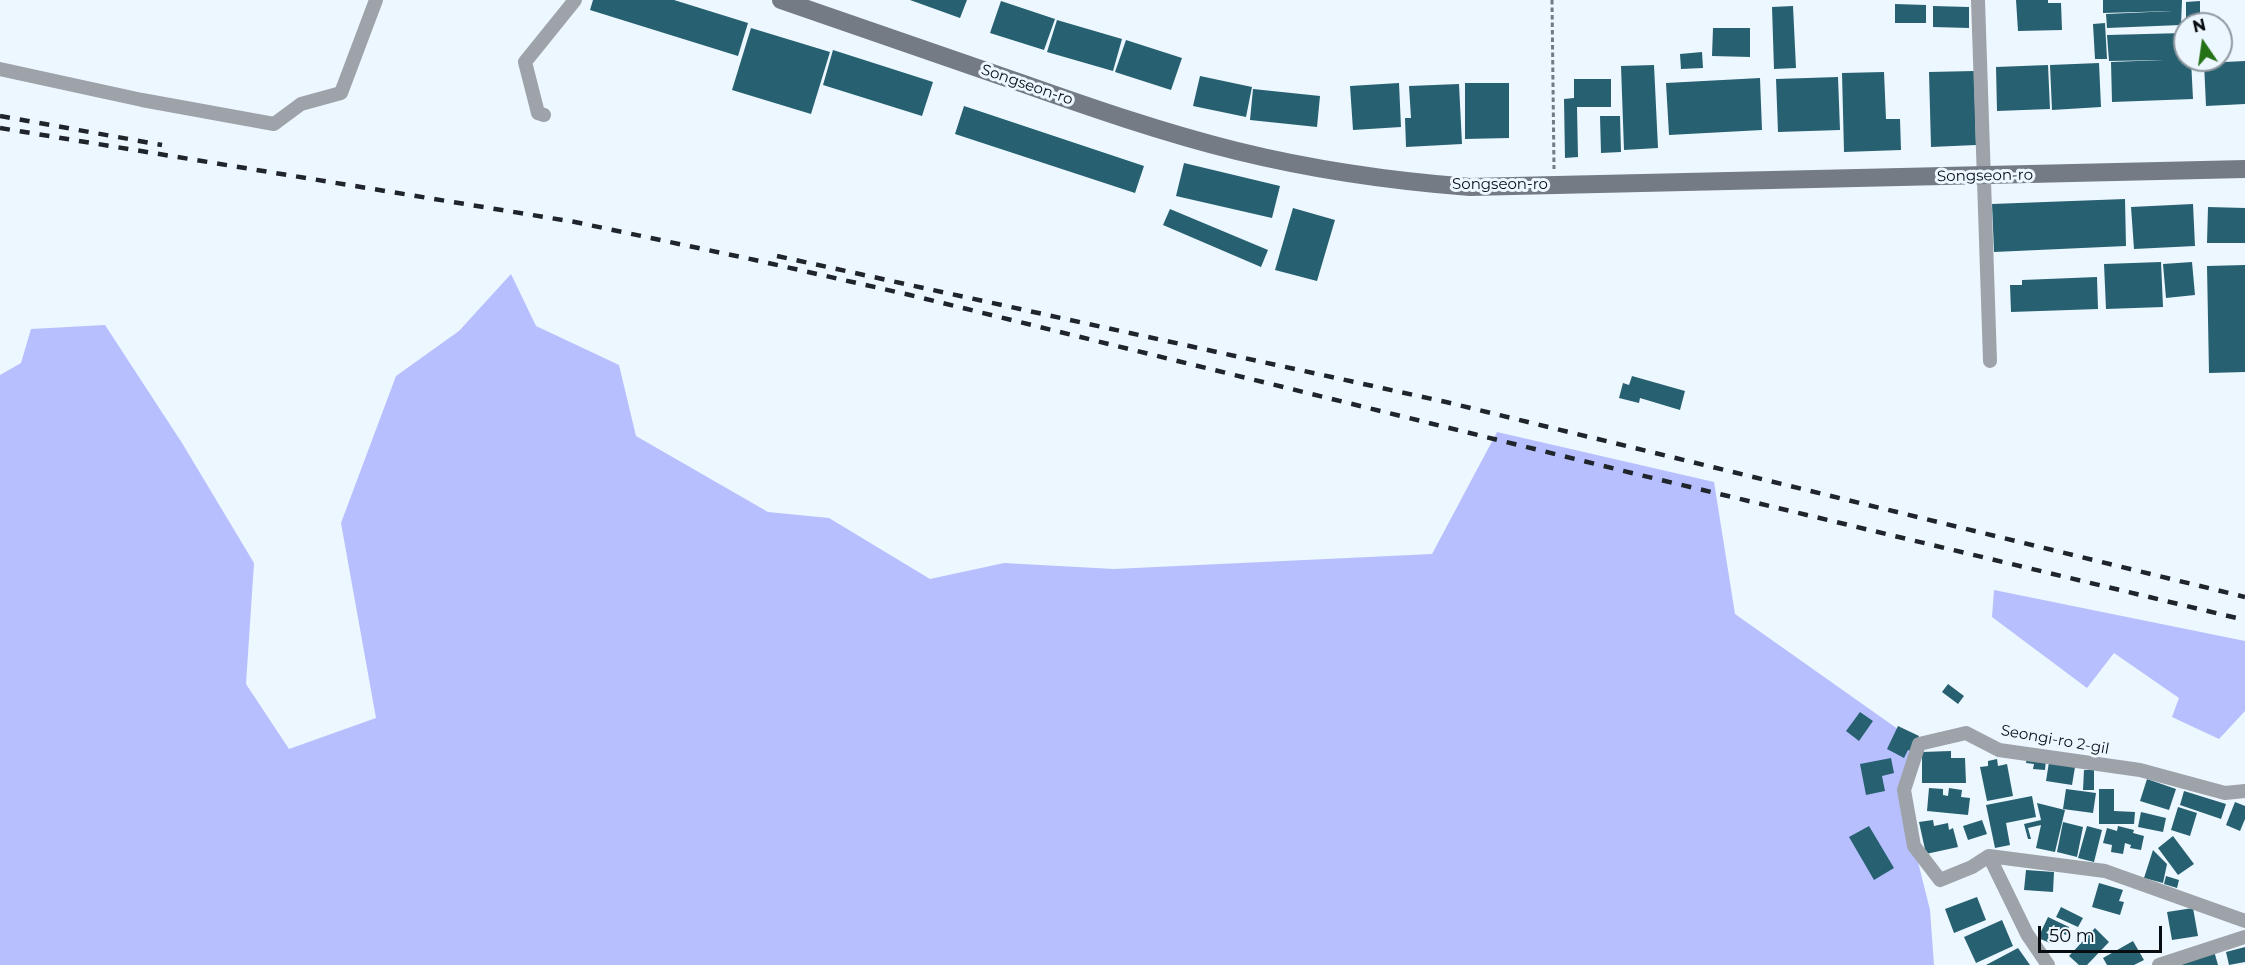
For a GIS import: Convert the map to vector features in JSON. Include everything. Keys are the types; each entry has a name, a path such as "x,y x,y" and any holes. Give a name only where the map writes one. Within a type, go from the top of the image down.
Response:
{"main road":[{"name":"Songseon-ro","path":"782,0 1091,107 1237,151 1317,168 1397,181 1470,187 2245,170"}],"street":[{"path":"0,69 142,100 274,124 301,104 340,93 376,0"},
{"path":"544,115 538,113 525,62 575,0"},
{"path":"1978,0 1990,361"},
{"name":"Seongi-ro 2-gil","path":"1989,856 1972,867 1940,880 1914,846 1904,790 1919,744 1966,733 1999,750 2140,770 2225,793 2245,791"},
{"path":"1989,856 2104,871 2245,921"},
{"path":"1989,856 2027,934 2048,965"},
{"path":"2159,965 2245,937"}],"path":[{"path":"1552,0 1554,185"}],"shaded area":[{"path":"511,274 536,326 619,365 636,436 768,512 829,518 930,579 1004,563 1114,569 1432,554 1497,432 1714,482 1735,614 1919,744 1904,790 1914,846 1930,910 1934,965 0,965 0,375 21,363 31,329 105,325 182,443 254,563 246,684 289,749 376,718 341,523 396,376 459,331"},
{"path":"1994,590 2245,641 2245,711 2219,739 2172,717 2179,698 2114,653 2087,688 1992,617"}],"building":[{"path":"593,0 674,0 748,23 738,56 590,10"},
{"path":"910,0 967,0 960,18"},
{"path":"2016,0 2048,0 2048,3 2061,3 2062,30 2018,31"},
{"path":"2103,0 2182,0 2182,12 2173,12 2173,25 2107,28 2106,14 2173,11 2103,13"},
{"path":"1001,1 1055,19 1044,50 990,33"},
{"path":"2200,1 2200,12 2186,12 2186,2"},
{"path":"1895,4 1926,5 1926,23 1895,23"},
{"path":"1793,6 1796,68 1774,69 1772,7"},
{"path":"1933,6 1969,7 1969,28 1933,27"},
{"path":"1057,20 1122,39 1113,71 1047,52"},
{"path":"2105,23 2107,59 2095,59 2093,24"},
{"path":"751,28 830,52 811,114 732,90"},
{"path":"1713,28 1750,28 1750,57 1712,56"},
{"path":"2173,33 2173,72 2192,72 2193,99 2112,102 2111,62 2164,60 2109,61 2107,35"},
{"path":"1126,40 1182,58 1171,90 1115,72"},
{"path":"833,50 933,82 922,116 823,85"},
{"path":"1702,52 1703,68 1681,69 1680,54"},
{"path":"2245,61 2245,104 2206,106 2204,72 2233,72 2233,62"},
{"path":"2099,63 2101,107 2052,110 2050,65"},
{"path":"1654,65 1658,148 1624,150 1621,66"},
{"path":"2048,65 2050,109 1997,111 1996,67"},
{"path":"1974,71 1976,145 1931,147 1929,72"},
{"path":"1884,72 1886,119 1900,119 1901,150 1844,152 1842,73"},
{"path":"1200,76 1252,87 1246,117 1193,106"},
{"path":"1838,77 1840,130 1778,132 1776,79"},
{"path":"1760,78 1762,130 1669,135 1666,83"},
{"path":"1574,79 1611,79 1611,107 1577,107 1578,157 1565,158 1564,99 1574,98"},
{"path":"1399,83 1401,127 1353,130 1350,86"},
{"path":"1465,83 1509,83 1509,138 1465,139"},
{"path":"1459,84 1462,144 1406,147 1405,118 1411,118 1409,86"},
{"path":"1253,89 1320,96 1317,127 1250,120"},
{"path":"964,106 1144,166 1135,193 955,134"},
{"path":"1600,116 1620,116 1621,152 1601,153"},
{"path":"1184,163 1280,186 1272,218 1176,196"},
{"path":"2125,199 2126,246 1994,252 1992,204"},
{"path":"2193,204 2195,246 2134,249 2131,207"},
{"path":"2208,207 2245,208 2245,243 2207,243"},
{"path":"1293,208 1335,220 1317,281 1275,270"},
{"path":"1170,209 1268,250 1261,267 1163,225"},
{"path":"2161,262 2163,307 2106,309 2104,264"},
{"path":"2192,262 2195,295 2166,298 2163,264"},
{"path":"2245,265 2245,372 2209,373 2207,266"},
{"path":"2097,277 2098,309 2011,312 2010,285 2022,285 2022,280"},
{"path":"1632,376 1685,391 1680,410 1640,398 1639,403 1619,398 1623,383 1629,385"},
{"path":"1948,684 1964,696 1958,704 1942,692"},
{"path":"1860,712 1873,721 1859,741 1846,731"},
{"path":"1898,726 1919,736 1912,751 1908,750 1904,758 1887,749"},
{"path":"1951,751 1951,758 1965,758 1966,783 1922,783 1922,752"},
{"path":"1891,758 1894,773 1882,776 1885,791 1866,795 1860,764"},
{"path":"2027,758 2046,760 2045,770 2033,769 2034,764 2026,763"},
{"path":"1997,759 1998,766 2007,764 2013,796 1987,801 1980,767 1988,766 1988,761"},
{"path":"2049,762 2075,767 2072,785 2046,781"},
{"path":"2084,770 2094,770 2094,790 2083,790"},
{"path":"2147,779 2176,789 2169,810 2140,801"},
{"path":"1929,788 1943,789 1943,795 1948,796 1949,788 1962,790 1961,797 1970,798 1968,815 1927,811"},
{"path":"2066,789 2096,793 2093,813 2063,809"},
{"path":"2099,789 2114,789 2114,811 2135,812 2134,824 2099,824"},
{"path":"2184,791 2226,804 2221,819 2180,805"},
{"path":"2032,796 2036,817 2006,823 2010,845 1995,848 1986,805"},
{"path":"2235,802 2245,806 2245,819 2240,831 2226,825"},
{"path":"2037,803 2065,810 2055,852 2036,848 2041,825 2028,828 2031,839 2028,839 2024,824 2041,820"},
{"path":"2178,807 2197,813 2190,836 2171,830"},
{"path":"2141,812 2166,818 2163,832 2138,827"},
{"path":"1933,820 1934,826 1948,823 1949,830 1953,828 1958,847 1926,854 1919,822"},
{"path":"1982,820 1987,834 1968,840 1963,826"},
{"path":"2063,822 2083,827 2077,857 2057,852"},
{"path":"1869,826 1894,868 1874,880 1849,837"},
{"path":"2087,826 2102,830 2094,862 2078,858"},
{"path":"2118,826 2134,830 2133,833 2144,836 2141,850 2130,848 2131,845 2125,843 2123,854 2111,852 2112,845 2103,843 2107,828 2117,831"},
{"path":"2173,836 2194,864 2178,875 2158,848"},
{"path":"2153,850 2167,864 2163,883 2144,878"},
{"path":"2026,870 2054,872 2053,892 2024,890"},
{"path":"2166,876 2179,880 2177,888 2164,884"},
{"path":"2099,883 2123,890 2119,901 2124,902 2120,915 2092,907"},
{"path":"1977,897 1986,920 1954,933 1945,909"},
{"path":"2061,907 2083,918 2078,927 2056,917"},
{"path":"2193,908 2198,936 2172,940 2167,912"},
{"path":"2048,917 2069,927 2066,935 2056,931 2050,943 2038,938"},
{"path":"2002,920 2013,946 1976,963 1964,937"},
{"path":"2095,928 2109,942 2087,965 2079,965 2069,956"},
{"path":"2133,941 2144,960 2134,965 2107,965 2103,958"},
{"path":"2245,947 2245,962 2229,965 2226,952"},
{"path":"2018,948 2030,965 1986,965"},
{"path":"2214,951 2218,965 2173,965"}],"railway":[{"path":"0,116 162,145"},
{"path":"0,128 575,222 755,260 910,295 1636,474 2245,620"},
{"path":"777,256 1446,402 2245,597"}]}
